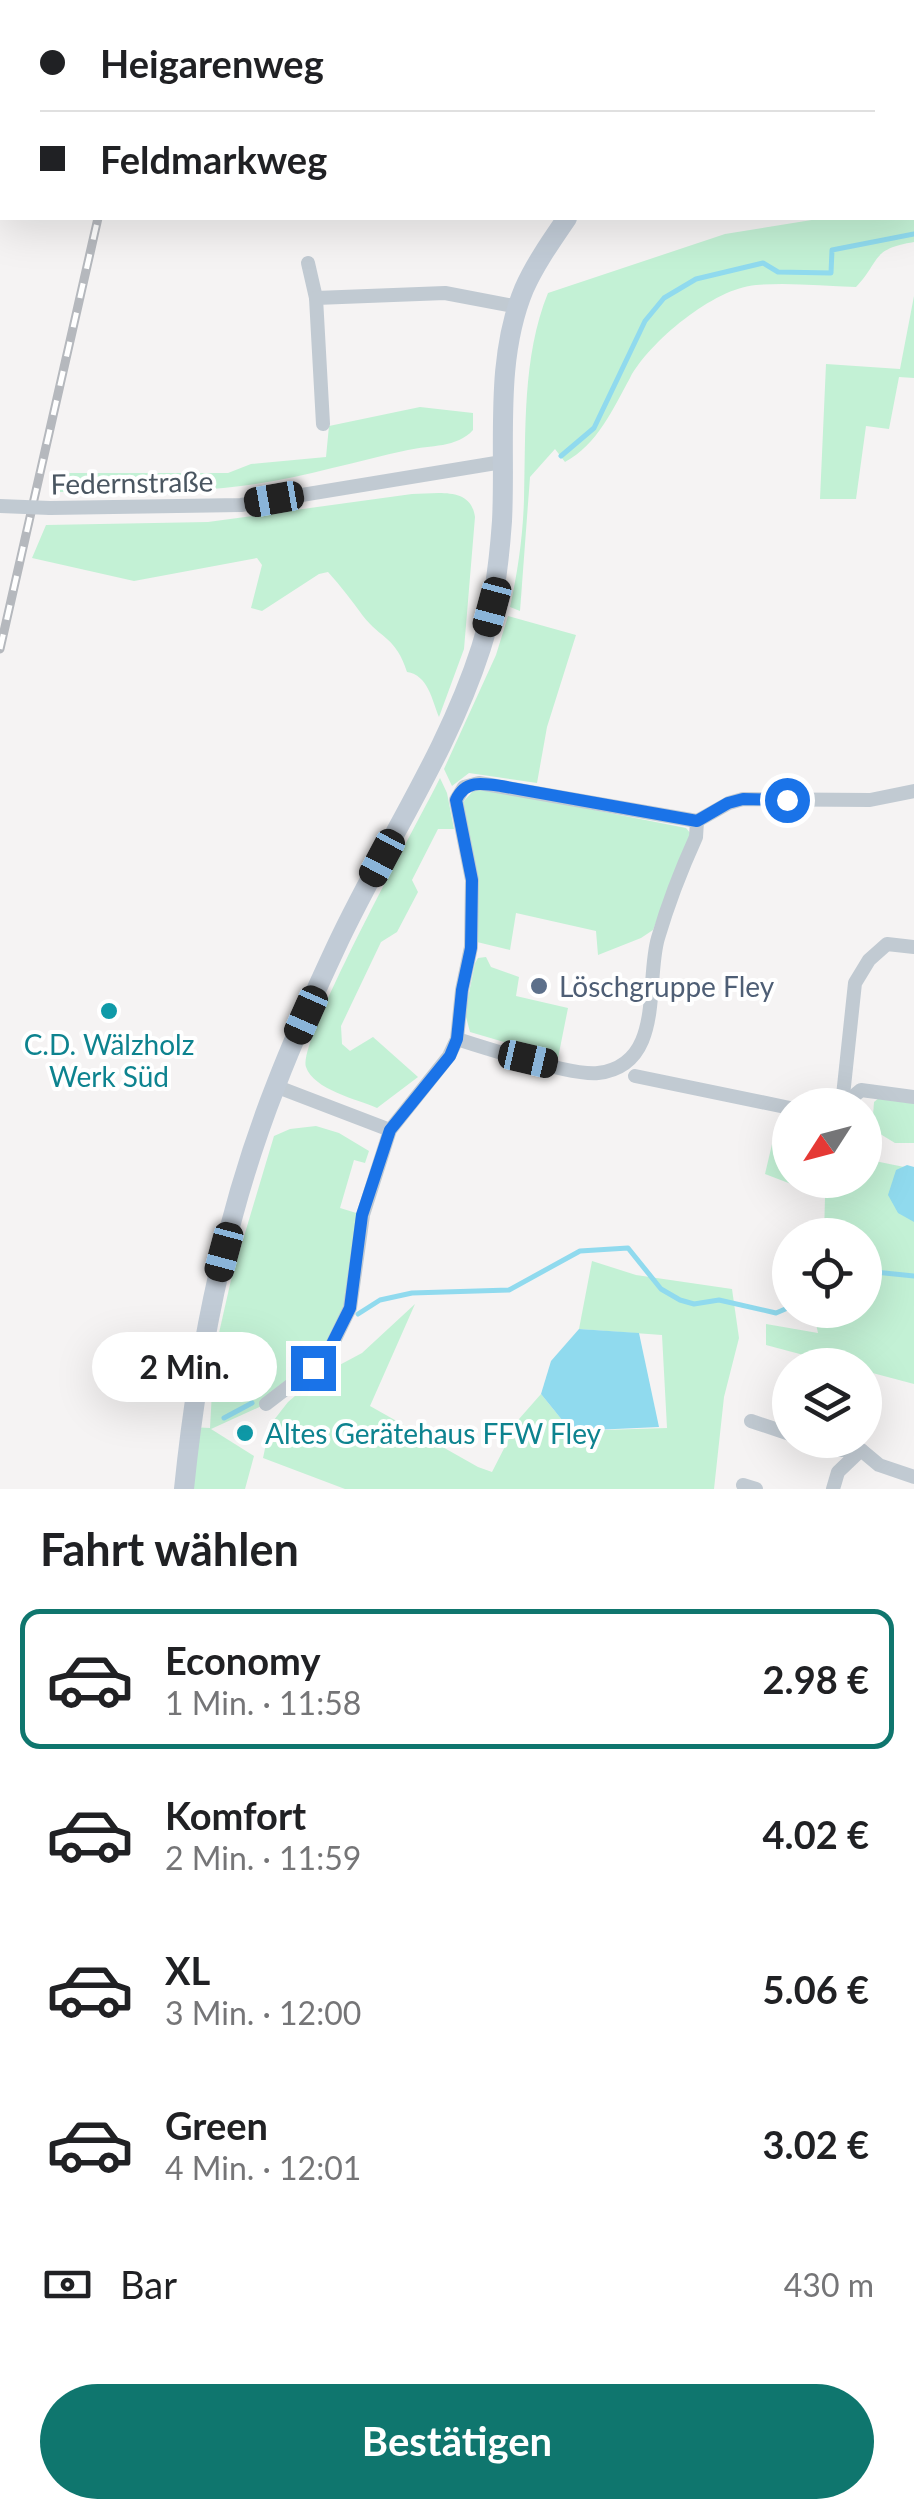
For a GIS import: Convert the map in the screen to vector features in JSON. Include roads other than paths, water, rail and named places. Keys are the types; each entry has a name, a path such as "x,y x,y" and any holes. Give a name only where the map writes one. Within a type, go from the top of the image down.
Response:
{"street":[{"path":"184,1489 202,1350 217,1281 239,1195 275,1086 338,944 464,694 481,646 495,588 502,520 507,370 519,307 534,271 566,220"},
{"path":"308,262 316,298 323,424"},
{"path":"316,298 445,292 519,307"},
{"name":"Federnstraße","path":"0,506 241,505 502,462"},
{"path":"266,1404 313,1368 332,1344 350,1308 362,1215 390,1130 450,1056 457,1039 471,948 472,880 457,796 464,787 479,783 697,821 743,799 870,800 914,791"},
{"path":"457,1039 596,1074 629,1058 645,1036 656,942 696,838 697,821"},
{"path":"844,1088 855,983 869,960 887,944 914,947"},
{"path":"635,1076 772,1104"},
{"path":"275,1086 390,1130"},
{"path":"882,1093 914,1097"},
{"path":"751,1421 772,1428"},
{"path":"833,1489 838,1472 853,1458"},
{"path":"871,1458 879,1465 914,1476"}],"water":[{"path":"907,1165 914,1167 914,1222 898,1213 888,1195 896,1170"},
{"path":"579,1329 639,1333 659,1427 571,1431 541,1394 551,1361"}],"waterway":[{"path":"561,456 594,428 645,321 664,298 696,279 763,263 778,272 831,273 832,250 914,234"},
{"path":"358,1314 380,1300 412,1293 509,1290 580,1251 628,1248 661,1289 680,1300 694,1304 719,1300 772,1312"},
{"path":"882,1273 914,1276"},
{"path":"224,1418 252,1403"}],"railway":[{"path":"0,649 98,220"}],"place":[{"name":"Löschgruppe Fley","path":"539,986"},
{"name":"C.D. Wälzholz Werk Süd","path":"109,1011"},
{"name":"Altes Gerätehaus FFW Fley","path":"245,1433"}]}
